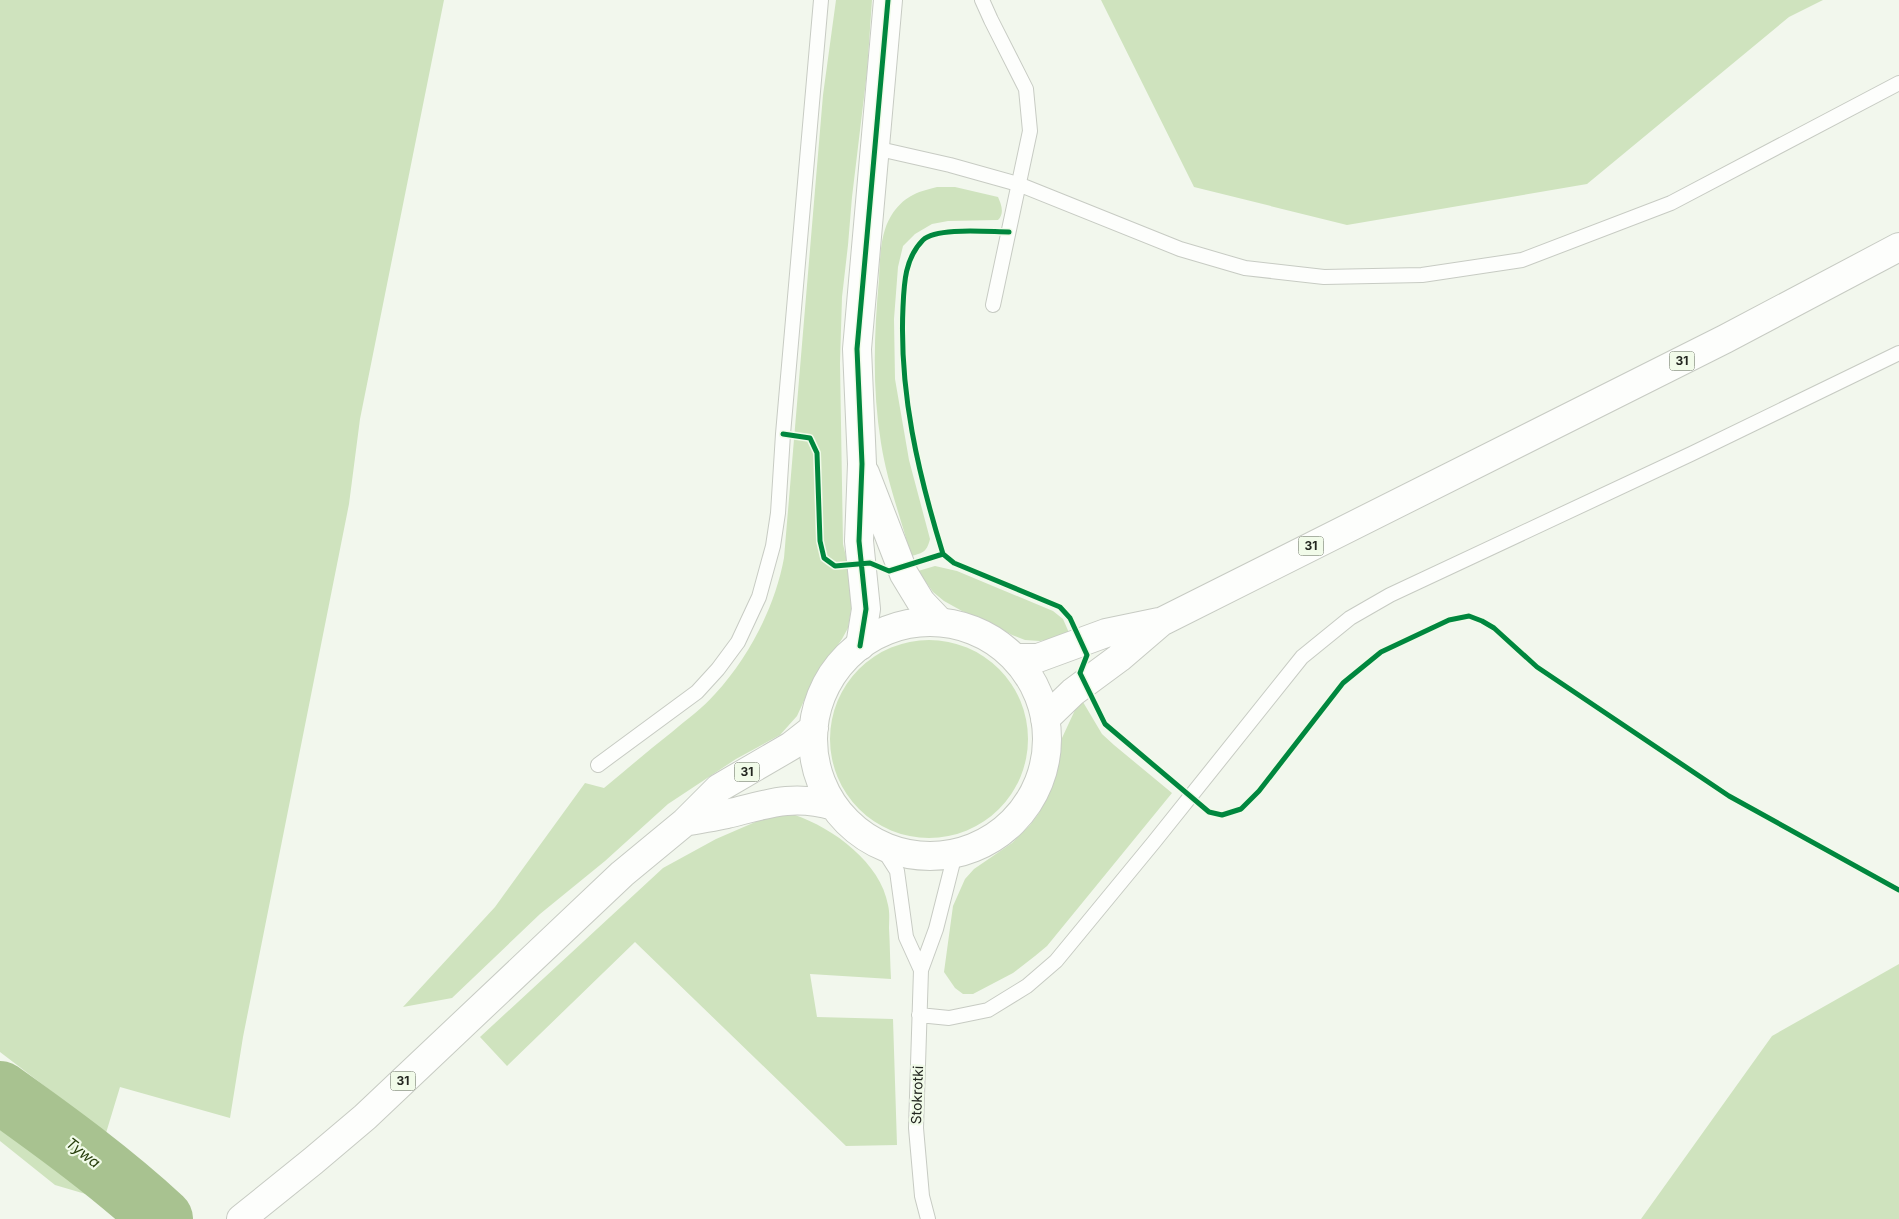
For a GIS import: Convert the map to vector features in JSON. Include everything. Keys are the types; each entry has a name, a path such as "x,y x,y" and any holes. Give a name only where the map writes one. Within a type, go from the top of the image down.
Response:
{"main road":[{"path":"860,646 866,609 859,541 862,464 856,349 888,0"},
{"name":"31","path":"1045,719 1073,692 1119,658 1160,622 1725,339 1899,247"},
{"path":"862,464 904,574 921,602 940,622"},
{"path":"940,622 960,626 980,634 999,645 1014,658 1034,687 1045,719 1047,739 1041,778 1033,796 1022,812 1000,833 974,848 956,854 930,857 905,854 881,846 855,829 834,806 824,788 817,769 813,749 818,704 828,682 842,662 860,646 889,630 905,625 940,622"},
{"name":"31","path":"1014,658 1038,658 1106,633 1160,622"},
{"name":"31","path":"241,1219 365,1117 622,874 685,822 719,788 791,746 814,728"},
{"name":"31","path":"685,822 727,814 770,802 818,802 834,806"}],"lane":[{"path":"598,765 697,692 718,669 738,642 759,597 773,546 778,514 783,434 822,0"},
{"path":"982,0 1026,89 1030,131 993,304"},
{"path":"875,148 950,165 1018,184 1180,250 1245,268 1324,277 1422,275 1522,260 1671,203 1899,83"},
{"path":"919,1015 949,1018 988,1010 1027,986 1056,961 1154,842 1302,656 1350,618 1407,587 1691,454 1899,352"},
{"name":"Stokrotki","path":"881,846 897,871 906,937 921,970"},
{"name":"Stokrotki","path":"928,1219 922,1196 916,1128 921,970 936,929 956,854"}],"green space":[{"path":"0,0 444,0 360,419 349,504 243,1037 230,1118 120,1087 106,1133 0,1052"},
{"path":"836,0 872,0 867,72 842,297 840,363 843,544 854,591 848,628 814,679 797,716 780,735 736,759 668,804 605,861 540,914 452,998 403,1007 495,907 585,783 604,788 705,704 739,664 767,613 784,558 823,95"},
{"path":"1101,0 1823,0 1789,17 1587,184 1347,225 1194,187"},
{"path":"937,187 955,187 998,197 1002,211 998,220 948,221 932,224 915,234 903,246 898,267 894,319 895,379 909,460 930,539 924,551 911,556 887,472 876,402 876,320 881,247 887,223 900,204 911,196"},
{"path":"935,566 957,571 1053,611 1063,619 1070,635 1040,641 1025,640 962,611 933,592 918,571"},
{"path":"929,640 958,644 976,652 999,669 1016,692 1024,710 1028,739 1024,768 1016,786 999,809 976,826 958,834 929,838 900,834 882,826 859,809 842,786 834,768 830,739 834,710 842,692 859,669 882,652 900,644"},
{"path":"1083,702 1102,734 1172,793 1047,946 1013,973 973,994 963,994 955,988 944,972 953,906 965,879 974,869 1012,843 1039,813 1055,778 1062,738 1075,710"},
{"path":"795,815 825,829 853,849 866,861 884,890 889,911 891,979 810,974 817,1017 893,1019 897,1145 846,1146 635,942 507,1066 480,1037 663,868 716,839 769,816"},
{"path":"1899,964 1899,1219 1641,1219 1772,1036"},
{"path":"0,1113 123,1205 55,1185 0,1141"}],"waterway":[{"name":"Tywa","path":"0,1092 103,1169 162,1219"}],"cycle path":[{"path":"860,646 866,609 859,541 862,464 857,349 888,0"},
{"path":"943,554 918,463 907,401 903,339 905,280 912,255 923,240 930,236 940,233 964,231 1009,232"},
{"path":"783,434 810,438 817,453 820,541 824,558 835,566 870,563 889,571 943,554 954,563 1060,607 1070,618 1087,655 1080,673 1105,724 1209,812 1222,815 1241,809 1259,791 1343,683 1381,652 1449,620 1469,616 1494,628 1537,667 1729,796 1899,890"}]}
